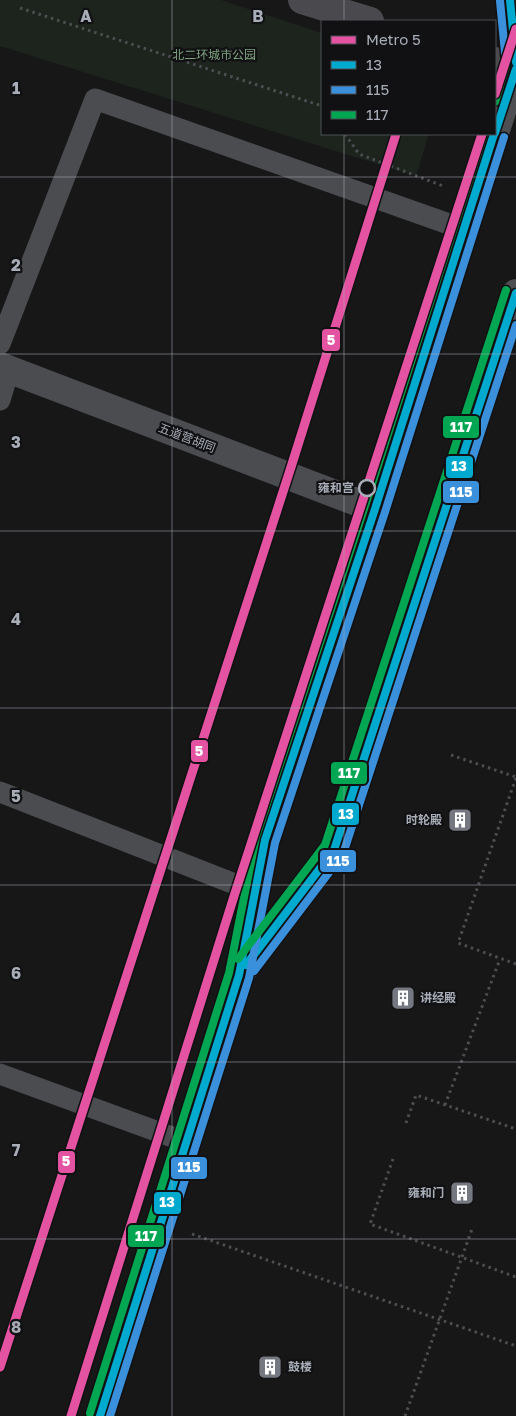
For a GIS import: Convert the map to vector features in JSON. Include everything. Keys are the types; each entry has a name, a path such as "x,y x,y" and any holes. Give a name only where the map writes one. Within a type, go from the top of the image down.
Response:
{"main road":[{"path":"510,0 516,62"},
{"path":"496,130 516,68"},
{"path":"100,1416 239,975 265,840 375,509 494,135"},
{"path":"239,975 334,850 516,293"}],"street":[{"path":"302,0 367,20"},
{"path":"496,61 516,68"},
{"name":"五道营胡同","path":"5,368 375,509"}],"lane":[{"path":"0,344 95,98 463,229"},
{"path":"0,400 5,368"},
{"path":"0,792 255,892"},
{"path":"0,1074 186,1142"}],"path":[{"path":"20,8 321,106"},
{"path":"346,135 359,154 473,198"},
{"path":"451,755 516,777 458,944 516,964"},
{"path":"446,1105 500,959"},
{"path":"406,1123 416,1095 516,1129"},
{"path":"393,1159 370,1224 516,1277"},
{"path":"160,1223 516,1346"},
{"path":"405,1416 472,1229"}],"green space":[{"name":"北二环城市公园","path":"0,0 221,0 321,33 321,135 429,135 416,176 0,46"}],"metro line":[{"name":"5","path":"496,91 516,29"},
{"name":"5","path":"0,1367 292,464 396,135"},
{"name":"5","path":"71,1416 235,893 482,135"}],"transit line":[{"name":"13","path":"510,0 516,62"},
{"name":"115","path":"500,1 506,63"},
{"name":"117","path":"496,99 506,66"},
{"name":"13","path":"496,130 516,69"},
{"name":"117","path":"90,1413 229,973 256,837 365,506 484,135"},
{"name":"13","path":"100,1416 239,975 265,840 375,509 494,135"},
{"name":"115","path":"110,1416 249,978 275,843 385,512 504,137"},
{"name":"117","path":"238,959 325,845 506,290"},
{"name":"13","path":"246,965 334,850 516,293"},
{"name":"115","path":"254,971 343,854 516,325"}],"place":[{"name":"雍和宫","path":"367,488"},
{"name":"时轮殿","path":"460,820"},
{"name":"讲经殿","path":"403,998"},
{"name":"雍和门","path":"462,1193"},
{"name":"鼓楼","path":"270,1367"}]}
